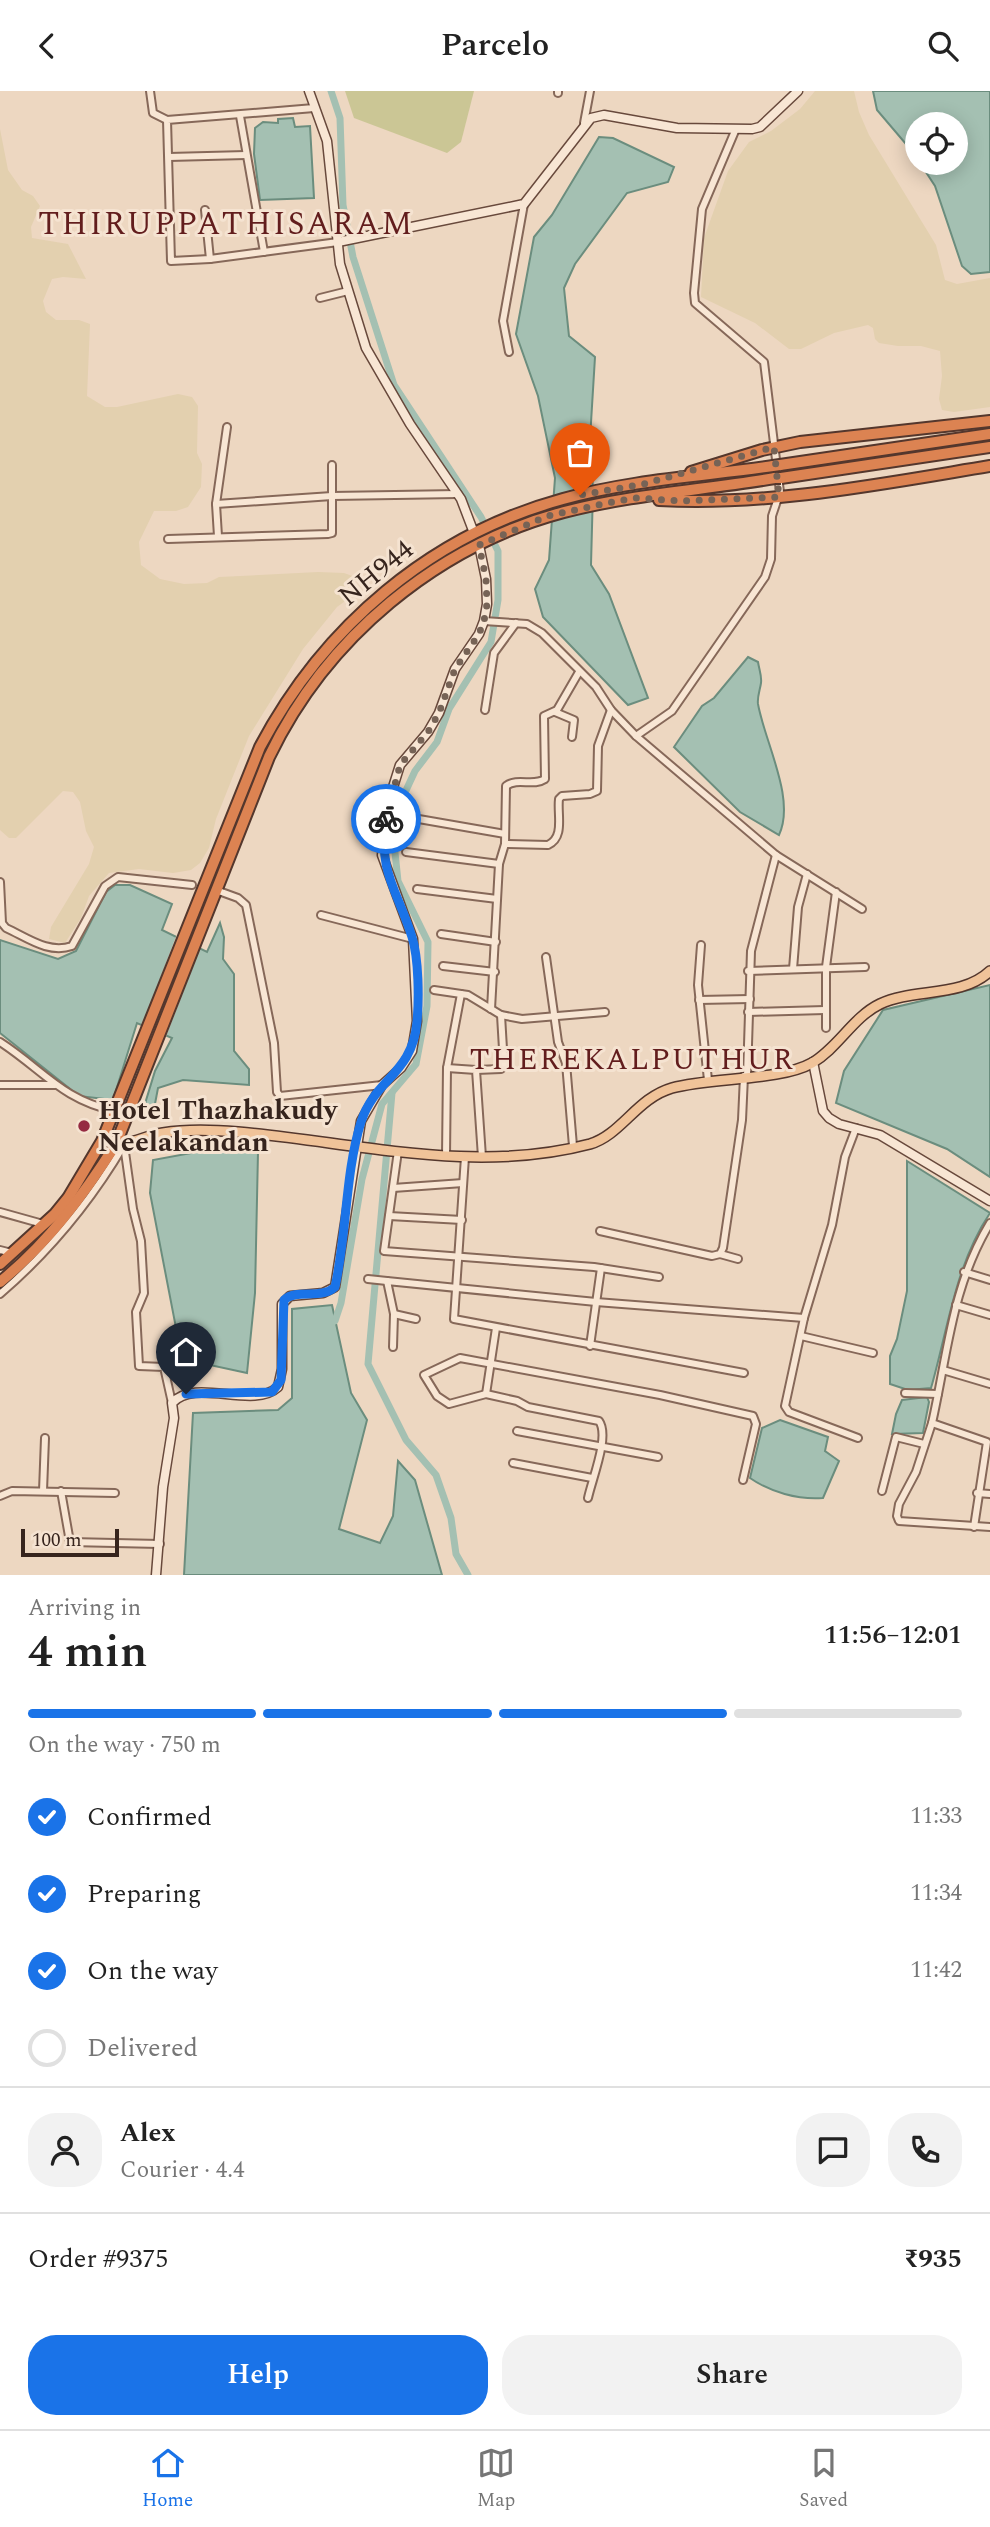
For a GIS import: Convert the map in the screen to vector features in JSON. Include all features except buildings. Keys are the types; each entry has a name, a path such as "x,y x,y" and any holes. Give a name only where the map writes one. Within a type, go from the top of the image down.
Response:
{"highway":[{"path":"644,484 774,447 990,421"},
{"name":"NH944","path":"0,1264 45,1224 68,1198 102,1141 254,760 270,728 299,681 335,637 374,599 418,566 477,532 545,504 644,484 990,434"},
{"name":"NH944","path":"0,1282 23,1263 54,1230 120,1145 159,1036 274,748 318,678 349,640 385,607 427,575 482,543 548,516 636,498 990,447"},
{"path":"636,498 703,501 779,497 990,466"}],"main road":[{"path":"102,1141 120,1145 164,1133 235,1132 465,1157 592,1143 610,1133 638,1106 662,1091 708,1080 783,1073 813,1062 876,1006 891,999 962,986 990,971"}],"street":[{"path":"150,91 153,113 167,120 314,108"},
{"path":"309,91 327,141 348,291 366,348 414,431 458,494 477,532"},
{"path":"584,123 590,91"},
{"path":"509,352 503,321 524,204 584,123 590,118 604,115 677,128 735,131 760,127 798,91"},
{"path":"240,115 264,251"},
{"path":"167,120 171,261 210,259 340,241 524,204"},
{"path":"636,736 672,711 765,576 771,559 772,516 779,497 764,362 695,303 702,209 735,131"},
{"path":"169,157 246,155"},
{"path":"205,210 210,259"},
{"path":"320,298 348,291"},
{"path":"218,536 216,504 227,427"},
{"path":"168,539 332,533 332,465"},
{"path":"216,504 332,496 458,494"},
{"path":"172,1403 186,1394 263,1394 278,1387 282,1369 284,1300 290,1296 323,1293 335,1287 361,1121 382,1085 401,1068 412,1051 417,1021 413,939 382,855 388,803 400,765 428,732 439,713 455,669 488,621 482,543"},
{"path":"488,621 527,624 542,633 596,687 611,710 636,736 776,855 862,909"},
{"path":"485,710 494,653 516,623"},
{"path":"555,712 579,672"},
{"path":"505,844 548,845 554,842 558,835 559,799 562,796 597,791 597,746 611,710"},
{"path":"491,1009 499,864 505,844 506,786 515,781 537,783 545,779 545,713 555,712 574,720 572,737"},
{"path":"413,818 505,834"},
{"path":"406,852 499,864"},
{"path":"720,1254 742,1120 750,999 748,971 776,855"},
{"path":"793,969 798,907 807,874"},
{"path":"0,881 2,923 6,929 51,949 72,946 104,886 112,879 118,877 192,885"},
{"path":"417,889 497,899"},
{"path":"216,890 238,898 246,905 274,1043 277,1092 280,1096 382,1085"},
{"path":"826,1028 826,967 836,892"},
{"path":"321,915 413,939"},
{"path":"441,934 496,942"},
{"path":"701,945 699,1000 708,1080"},
{"path":"546,957 558,1042 566,1063 573,1146"},
{"path":"443,966 495,972"},
{"path":"748,971 865,967"},
{"path":"434,990 461,994 501,1015 522,1020 605,1012"},
{"path":"446,1156 447,1068 461,994"},
{"path":"699,1000 750,999"},
{"path":"748,1012 825,1010"},
{"path":"447,1068 501,1069 501,1015"},
{"path":"0,1042 57,1086 85,1103 115,1111"},
{"path":"813,1062 823,1111 839,1125 880,1135 990,1201"},
{"path":"476,1070 482,1157"},
{"path":"0,1085 57,1086"},
{"path":"856,1128 845,1157 832,1224 804,1318 785,1399 786,1410 858,1439"},
{"path":"0,1294 51,1247 107,1175 120,1145"},
{"path":"120,1145 141,1241 144,1293 136,1312 139,1366 164,1367 174,1418 163,1487 156,1575"},
{"path":"395,1151 384,1251 601,1268 659,1277"},
{"path":"465,1157 454,1319 744,1373"},
{"path":"393,1188 463,1183"},
{"path":"0,1212 45,1224"},
{"path":"389,1216 462,1220"},
{"path":"990,1223 964,1272 947,1339 932,1423 916,1472 899,1504 897,1516 899,1521 990,1527"},
{"path":"600,1231 712,1256 720,1254 738,1259"},
{"path":"0,1250 14,1253"},
{"path":"590,1346 601,1268"},
{"path":"964,1272 990,1280"},
{"path":"368,1279 596,1302 804,1318"},
{"path":"387,1281 394,1314 393,1347"},
{"path":"956,1305 990,1315"},
{"path":"394,1314 416,1319"},
{"path":"486,1394 496,1328"},
{"path":"801,1336 873,1353"},
{"path":"587,1497 602,1446 604,1427 599,1421 528,1407 517,1401 486,1394 449,1404 437,1396 424,1375 460,1358 660,1395 753,1416 755,1424 743,1480"},
{"path":"943,1370 990,1384"},
{"path":"905,1393 938,1394"},
{"path":"932,1423 987,1442 977,1493 974,1527"},
{"path":"517,1431 658,1457"},
{"path":"882,1491 896,1437 924,1444"},
{"path":"43,1491 45,1438"},
{"path":"513,1462 592,1478"},
{"path":"0,1496 12,1491 115,1493"},
{"path":"61,1491 70,1542 160,1544"},
{"path":"977,1493 990,1494"}],"shaded area":[{"path":"345,91 474,91 461,142 447,153 354,118"},
{"path":"815,91 854,91 869,135 936,245 945,280 957,284 990,278 990,407 954,412 942,410 939,399 942,376 940,351 921,346 879,343 875,339 873,328 868,325 834,333 801,349 789,349 755,323 701,297 704,238 728,171 749,142 771,131 800,109"},
{"path":"873,91 990,91 990,272 971,274 962,266 935,186 928,175 968,175 968,112 905,112 905,143 877,110"},
{"path":"293,118 295,127 310,126 314,198 260,200 254,154 255,128 263,122 278,123 278,119"},
{"path":"0,129 8,170 22,190 33,196 40,206 31,227 32,238 68,244 86,279 52,279 43,301 46,312 56,320 79,320 90,324 87,396 105,407 117,407 178,394 192,397 198,406 197,453 202,464 201,487 188,507 176,511 154,511 139,542 141,565 160,579 184,584 207,583 219,577 318,572 344,573 355,577 354,589 348,599 337,607 303,649 249,736 216,819 209,848 200,863 191,870 173,873 139,869 109,873 89,896 81,918 65,943 49,939 51,927 89,864 94,847 86,831 80,802 73,792 63,791 16,838 9,838 0,830"},
{"path":"599,137 613,138 674,167 668,182 627,193 575,264 564,288 569,336 595,357 590,439 593,490 591,565 609,594 648,698 628,705 543,617 535,589 549,560 555,478 538,396 516,334 534,237 552,215"},
{"path":"748,657 758,662 761,680 758,704 782,788 783,821 779,835 740,812 674,747 702,706 714,698"},
{"path":"115,885 130,885 172,904 162,930 207,952 220,923 224,937 223,959 234,974 234,1051 249,1069 249,1085 183,1080 158,1088 154,1109 144,1107 155,1071 172,1038 137,1023 113,1100 79,1096 0,1033 0,940 58,959 76,951 106,892"},
{"path":"990,985 990,1177 947,1149 836,1103 844,1071 883,1010"},
{"path":"202,1151 258,1152 255,1293 247,1373 182,1359 150,1193 153,1160"},
{"path":"907,1161 990,1213 968,1254 960,1276 931,1388 908,1390 890,1384 890,1356 897,1339 907,1291"},
{"path":"332,1305 351,1393 367,1420 339,1529 380,1543 393,1516 398,1461 415,1480 442,1575 184,1575 193,1413 278,1410 292,1398 292,1309"},
{"path":"927,1397 929,1402 923,1433 892,1434 902,1400"},
{"path":"780,1420 828,1437 825,1451 839,1461 823,1498 785,1494 750,1478 762,1428"}],"pier":[{"path":"177,934 201,946 165,1039 141,1029"}],"waterway":[{"path":"331,91 340,118 343,205 353,257 394,385 481,517 498,551 498,600 491,642 449,709 437,742 415,771 402,799 394,843 398,881 428,942 427,1006 416,1064 382,1104 362,1179 341,1303 335,1321"},
{"path":"392,1093 368,1364 406,1440 436,1475 451,1518 456,1554 468,1575"}],"way so far":[{"path":"386,819 394,779 400,765 414,745 428,732 439,713 455,669 479,634 484,621 487,604 486,579 479,545 548,516 636,498 682,501 779,497 774,447 644,484 580,495"}],"place":[{"name":"Hotel Thazhakudy Neelakandan","path":"84,1126"}],"district":[{"name":"THIRUPPATHISARAM","path":"226,224"},
{"name":"THEREKALPUTHUR","path":"632,1060"}],"route":[{"path":"186,1394 272,1392 281,1380 284,1300 290,1296 331,1291 335,1287 361,1121 373,1097 401,1068 412,1051 417,1021 413,939 382,855 386,819"}]}
